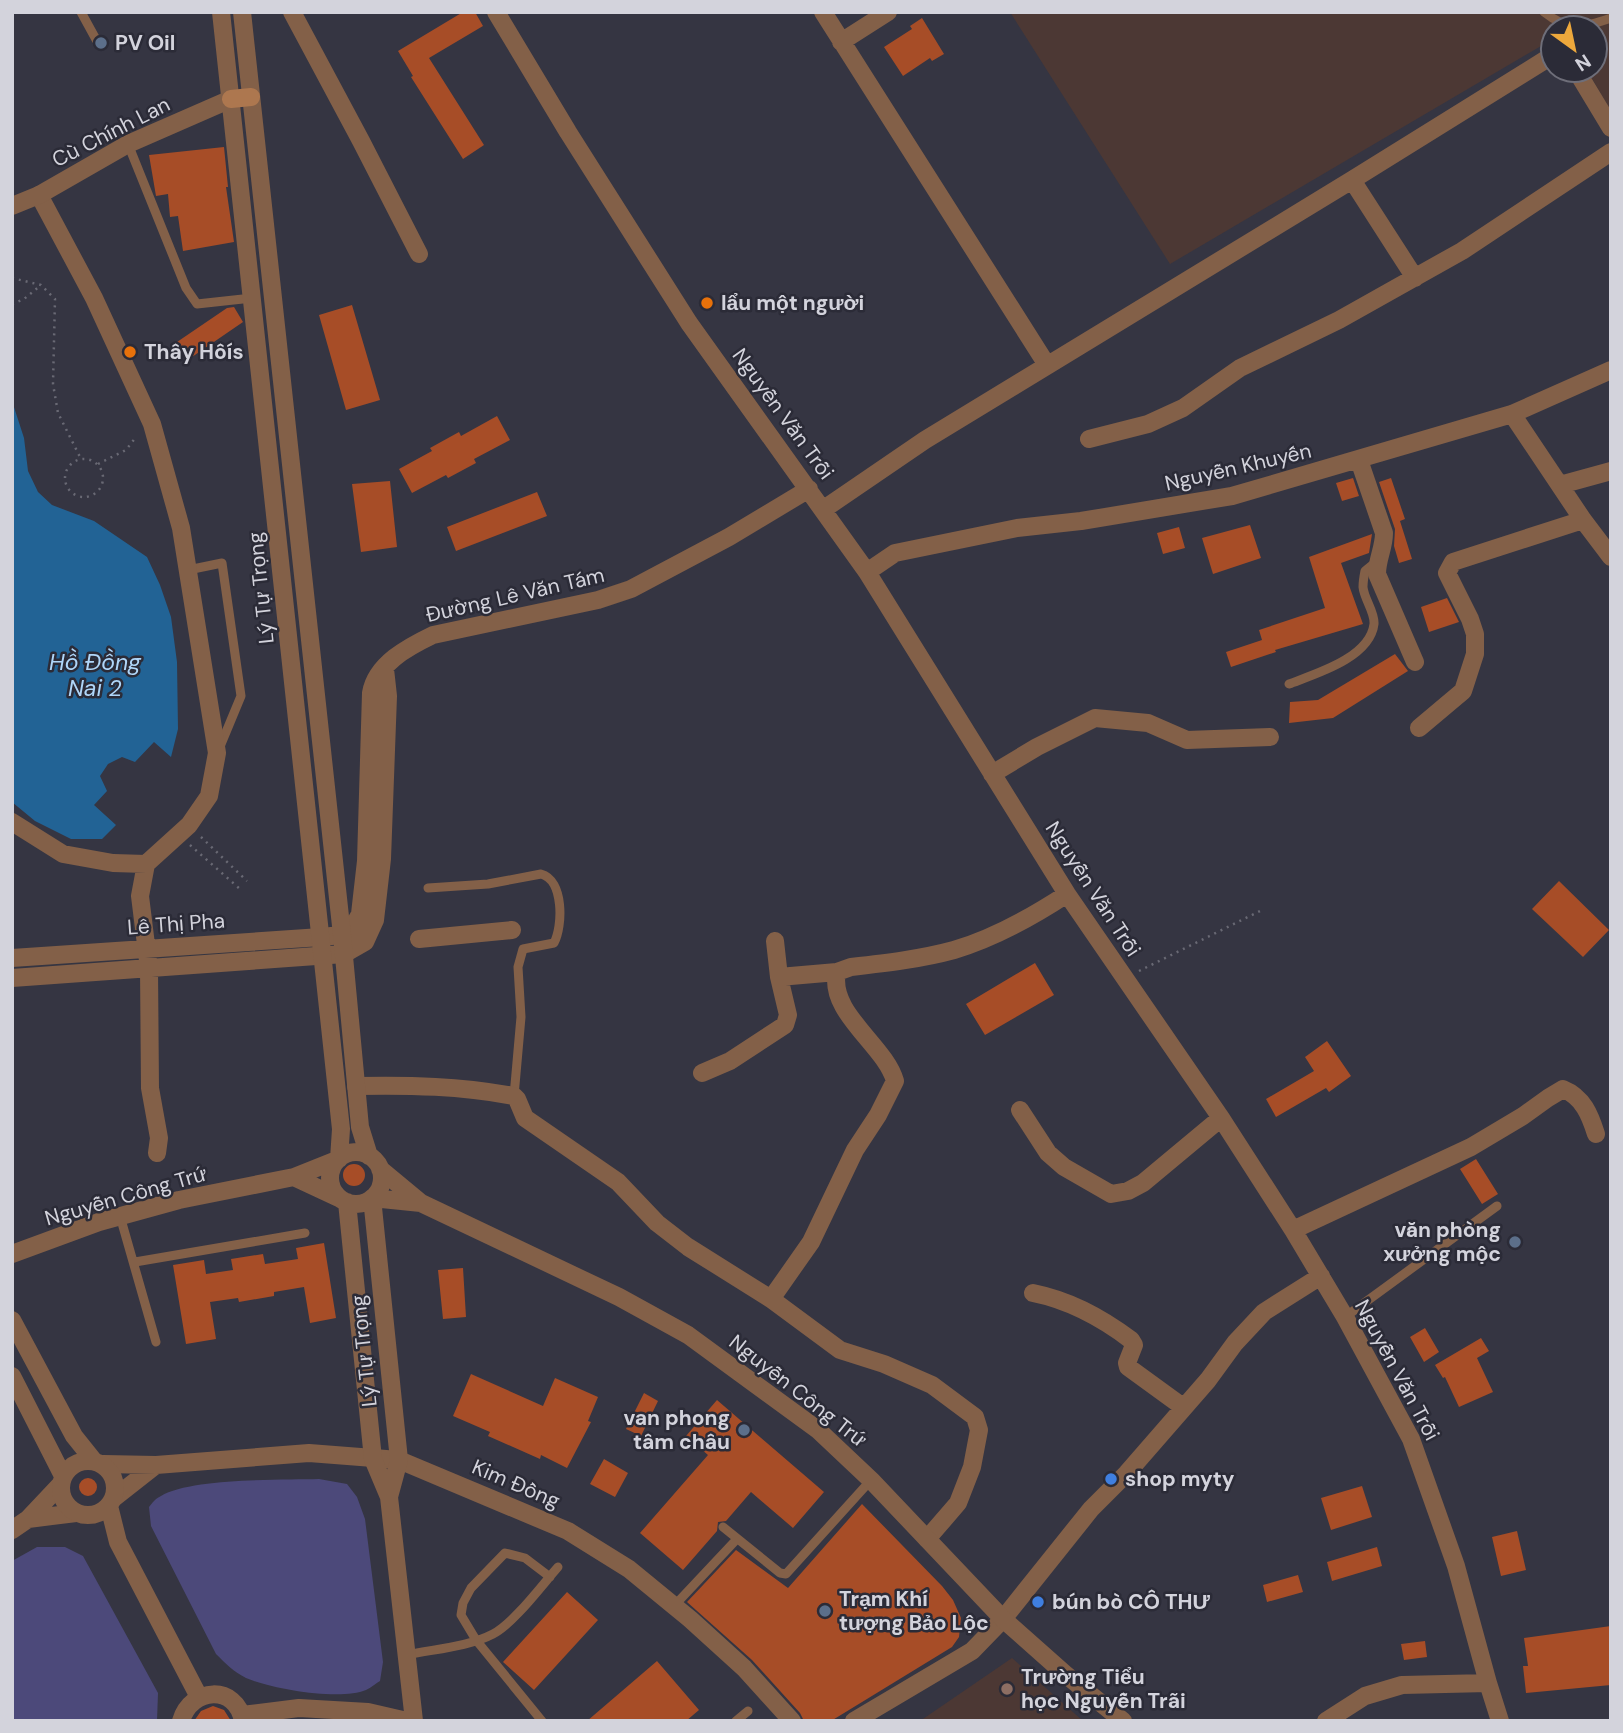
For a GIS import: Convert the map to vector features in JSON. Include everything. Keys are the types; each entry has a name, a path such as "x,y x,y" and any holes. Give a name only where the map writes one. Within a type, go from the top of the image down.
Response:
{"main road":[{"path":"231,99 251,97"}],"street":[{"name":"Lý Tự Trọng","path":"220,12 341,1129 339,1159"},
{"name":"Lý Tự Trọng","path":"242,12 342,935 360,1127 375,1162"},
{"path":"292,12 419,254"},
{"name":"Nguyễn Văn Trỗi","path":"496,12 689,323 867,572 1067,894 1221,1118 1321,1276 1411,1439 1456,1566 1500,1721"},
{"path":"823,12 1048,365"},
{"path":"841,42 888,12"},
{"path":"824,509 925,440 1539,64"},
{"path":"1584,84 1611,128"},
{"name":"Cù Chính Lan","path":"12,206 39,195 128,144 231,99"},
{"path":"1089,439 1148,424 1183,408 1240,368 1339,320 1462,251 1611,152"},
{"path":"1352,180 1415,278"},
{"path":"39,195 94,298 152,424 181,528 217,753 209,796 184,830 146,864 140,896 149,969 150,1088 159,1138 158,1153"},
{"name":"Nguyễn Khuyến","path":"867,572 895,553 1017,528 1081,522 1232,496 1512,414 1611,370"},
{"path":"1512,414 1583,520 1611,556"},
{"path":"1359,460 1384,533 1384,545 1377,561 1377,574 1415,662"},
{"path":"1560,485 1611,471"},
{"name":"Đường Lê Văn Tám","path":"342,935 355,925 360,914 366,861 371,693 373,685 393,658 433,635 598,600 631,589 729,537 809,489"},
{"path":"1419,728 1463,691 1475,654 1475,634 1470,619 1447,573 1453,562 1583,520"},
{"path":"12,978 344,954 365,942 375,920 382,859 388,696 385,670"},
{"path":"992,774 1037,747 1095,718 1148,723 1187,740 1270,737"},
{"path":"12,822 62,854 113,863 146,864"},
{"path":"779,977 837,972 851,967 954,950 993,936 1038,914 1067,894"},
{"path":"419,939 512,930"},
{"name":"Lê Thị Pha","path":"12,958 342,935"},
{"path":"702,1073 730,1062 785,1025 788,1015 779,977 775,941"},
{"path":"771,1299 811,1242 855,1150 878,1115 895,1081 885,1062 845,1008 836,990 837,972"},
{"path":"356,1086 435,1085 472,1088 514,1096 525,1118 618,1182 657,1223 688,1247 771,1299 840,1350 884,1364 932,1385 975,1417 979,1430 968,1479 958,1503 927,1539"},
{"path":"1293,1230 1471,1146 1563,1090 1572,1093 1583,1103 1596,1134"},
{"path":"1020,1110 1048,1153 1064,1167 1111,1194 1128,1191 1143,1183 1221,1118"},
{"path":"294,1177 343,1200 356,1204 372,1198 381,1185 375,1162 354,1152 339,1159 333,1166 330,1183 343,1200"},
{"name":"Nguyễn Công Trứ","path":"12,1254 121,1216 180,1200 294,1177 339,1159"},
{"name":"Nguyễn Công Trứ","path":"375,1162 421,1203 619,1297 688,1335 818,1430 871,1480 1003,1619 1123,1721"},
{"name":"Lý Tự Trọng","path":"372,1198 399,1460 389,1497"},
{"name":"Nguyễn Công Trứ","path":"372,1198 421,1203"},
{"name":"Lý Tự Trọng","path":"343,1200 373,1459 389,1497 414,1721"},
{"path":"854,1721 972,1651 1003,1619 1091,1509 1127,1472 1264,1312 1321,1276"},
{"path":"1033,1293 1053,1297 1074,1306 1131,1340 1135,1345 1127,1363 1128,1367 1183,1407"},
{"path":"12,1320 74,1436 98,1462 110,1470 115,1479 116,1488 98,1508"},
{"path":"12,1376 62,1480 64,1501 98,1508 199,1697"},
{"name":"Kim Đồng","path":"98,1462 156,1465 309,1453 399,1460 568,1531 629,1569 744,1668 792,1721"},
{"path":"12,1530 28,1519 75,1464 98,1462"},
{"path":"28,1519 98,1508 156,1465"},
{"path":"1326,1721 1365,1696 1402,1685 1488,1683"},
{"path":"181,1721 185,1710 199,1697 209,1694 230,1699 242,1718 299,1708 368,1712 407,1721"}],"lane":[{"path":"81,12 97,43"},
{"path":"1544,12 1559,24 1579,28 1611,19"},
{"path":"128,144 186,288 197,304 253,298"},
{"path":"1289,684 1329,669 1357,651 1370,636 1374,622 1363,588 1365,571 1377,561"},
{"path":"188,570 222,563 241,696 217,753"},
{"path":"428,888 488,884 541,874 548,876 554,883 559,908 558,935 554,943 523,949 518,967 521,1017 514,1096"},
{"path":"1345,1317 1497,1206"},
{"path":"121,1216 156,1342"},
{"path":"135,1262 305,1233"},
{"path":"723,1527 780,1573 786,1574 871,1480"},
{"path":"674,1606 736,1540"},
{"path":"542,1721 476,1640 461,1615 463,1603 471,1588 505,1553 525,1558 550,1577"},
{"path":"407,1655 476,1640 494,1633 558,1567"},
{"path":"736,1721 748,1711"}],"path":[{"path":"12,278 41,285 55,299 53,384 58,412 81,459"},
{"path":"12,304 24,299 41,285"},
{"path":"98,464 126,450 138,434 152,424"},
{"path":"81,459 98,464 103,476 100,489 92,495 79,496 69,490 65,477 69,467 81,459"},
{"path":"184,830 247,881"},
{"path":"184,830 240,889"},
{"path":"1125,979 1264,909"}],"shaded area":[{"path":"1010,12 1611,12 1611,111 1595,84 1609,84 1609,14 1539,14 1539,47 1170,264"},
{"path":"319,1479 347,1484 357,1497 365,1519 383,1662 380,1681 368,1689 354,1693 323,1694 289,1690 246,1678 230,1667 216,1654 151,1526 149,1507 157,1498 175,1490 237,1481"},
{"path":"37,1547 65,1547 83,1556 158,1693 157,1721 12,1721 12,1561"},
{"name":"Trường Tiểu học Nguyễn Trãi","path":"1012,1658 1083,1721 920,1721"}],"water":[{"name":"Hồ Đồng Nai 2","path":"12,401 24,438 28,471 38,492 52,505 94,521 147,557 171,617 177,662 178,729 171,757 154,742 135,762 122,757 108,764 100,776 107,791 94,805 116,825 102,839 71,839 35,821 12,802"}],"building":[{"path":"463,12 475,12 483,26 429,58 484,145 463,159 411,77 413,76 398,51"},
{"path":"922,18 944,54 932,61 930,58 903,76 884,47 912,29 910,26"},
{"path":"224,147 226,187 234,242 183,251 178,216 170,217 168,194 156,196 149,155"},
{"path":"352,305 380,400 346,410 319,315"},
{"path":"234,307 243,322 189,359 177,342 227,308"},
{"path":"497,416 510,440 474,459 476,463 412,493 399,469 459,432 461,436"},
{"path":"1353,478 1359,496 1342,501 1336,483"},
{"path":"1391,478 1405,519 1400,521 1412,559 1399,563 1394,546 1395,529 1379,482"},
{"path":"390,481 397,547 361,552 352,484"},
{"path":"537,492 547,516 456,551 447,527"},
{"path":"1250,525 1261,558 1213,574 1202,538"},
{"path":"1179,527 1185,548 1163,554 1157,533"},
{"path":"1372,534 1369,553 1341,563 1363,624 1275,650 1276,652 1231,667 1226,652 1262,640 1259,630 1325,608 1309,557"},
{"path":"1447,598 1459,622 1429,632 1421,607"},
{"path":"1395,654 1408,671 1333,718 1289,723 1290,702 1318,700"},
{"path":"1559,881 1609,930 1583,957 1532,909"},
{"path":"1035,963 1054,995 985,1035 966,1004"},
{"path":"1327,1041 1351,1076 1329,1092 1326,1088 1276,1117 1266,1099 1314,1071 1305,1057"},
{"path":"1476,1159 1498,1194 1482,1204 1460,1169"},
{"path":"354,1164 362,1167 365,1175 362,1183 354,1186 346,1183 343,1175 346,1167"},
{"path":"324,1243 336,1318 310,1323 304,1287 239,1302 238,1298 210,1302 216,1339 186,1344 173,1265 204,1260 206,1274 233,1270 231,1259 263,1254 265,1264 298,1259 296,1248"},
{"path":"463,1268 466,1317 443,1319 438,1270"},
{"path":"1425,1328 1439,1352 1424,1362 1410,1337"},
{"path":"1481,1338 1489,1351 1477,1358 1493,1392 1459,1407 1445,1377 1443,1378 1435,1365"},
{"path":"471,1374 543,1406 555,1378 598,1397 588,1421 591,1422 567,1468 541,1455 540,1459 488,1436 490,1432 453,1416"},
{"path":"644,1393 658,1401 641,1436 626,1429"},
{"path":"717,1400 824,1492 793,1528 751,1492 726,1521 718,1522 717,1531 683,1570 640,1533 708,1455 686,1436"},
{"path":"604,1459 628,1473 615,1497 590,1484"},
{"path":"88,1478 94,1481 97,1487 94,1493 88,1496 82,1493 79,1487 82,1481"},
{"path":"1362,1486 1372,1517 1331,1530 1321,1498"},
{"name":"Trạm Khí tượng Bảo Lộc","path":"862,1504 953,1600 961,1618 959,1637 952,1647 831,1721 804,1721 800,1713 752,1660 687,1602 736,1550 788,1588"},
{"path":"1517,1531 1526,1570 1501,1576 1492,1537"},
{"path":"1377,1547 1382,1566 1332,1581 1327,1562"},
{"path":"1298,1575 1303,1592 1267,1602 1263,1585"},
{"path":"567,1592 598,1620 534,1690 503,1662"},
{"path":"1611,1626 1611,1685 1526,1693 1523,1666 1528,1666 1524,1638"},
{"path":"1425,1641 1427,1657 1404,1660 1401,1644"},
{"path":"657,1661 699,1710 686,1721 587,1721"},
{"path":"213,1706 224,1710 231,1721 194,1721 201,1711"}],"place":[{"name":"PV Oil","path":"101,43"},
{"name":"lẩu một người","path":"707,303"},
{"name":"Thây Hôís","path":"130,352"},
{"name":"văn phòng xưởng mộc","path":"1515,1242"},
{"name":"van phong tâm châu","path":"744,1430"},
{"name":"shop myty","path":"1111,1479"},
{"name":"bún bò CÔ THƯ","path":"1038,1602"},
{"name":"Trạm Khí tượng Bảo Lộc","path":"825,1611"},
{"name":"Trường Tiểu học Nguyễn Trãi","path":"1007,1689"}]}
